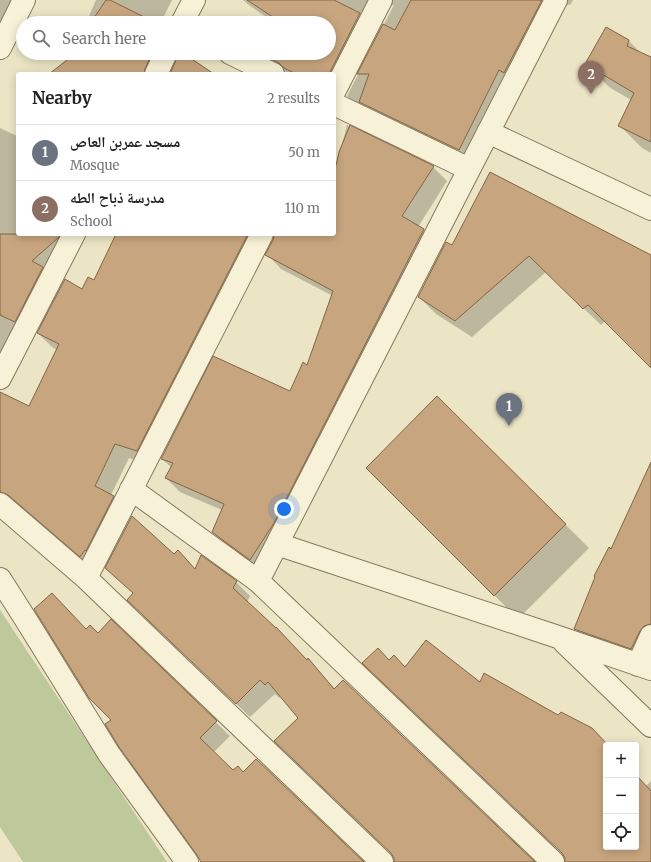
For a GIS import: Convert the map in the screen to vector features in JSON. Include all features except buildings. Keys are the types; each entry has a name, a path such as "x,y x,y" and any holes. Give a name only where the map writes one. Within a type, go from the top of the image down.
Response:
{"street":[{"path":"0,48 24,0"},
{"path":"186,16 194,0"},
{"path":"336,88 381,0"},
{"path":"258,581 556,0"},
{"path":"157,72 163,60"},
{"path":"244,60 269,72"},
{"path":"336,105 469,169"},
{"path":"488,132 651,209"},
{"path":"0,378 73,236"},
{"path":"86,578 261,236"},
{"path":"131,490 258,581 553,862"},
{"path":"0,504 86,578 382,862"},
{"path":"277,544 644,667 651,636"},
{"path":"0,580 109,754 187,862"},
{"path":"558,637 651,726"}],"green space":[{"path":"0,610 167,862 23,862 0,827"}],"place":[{"name":"مدرسة ذباح الطه","path":"591,94"},
{"name":"مسجد عمربن العاص","path":"509,426"}]}
